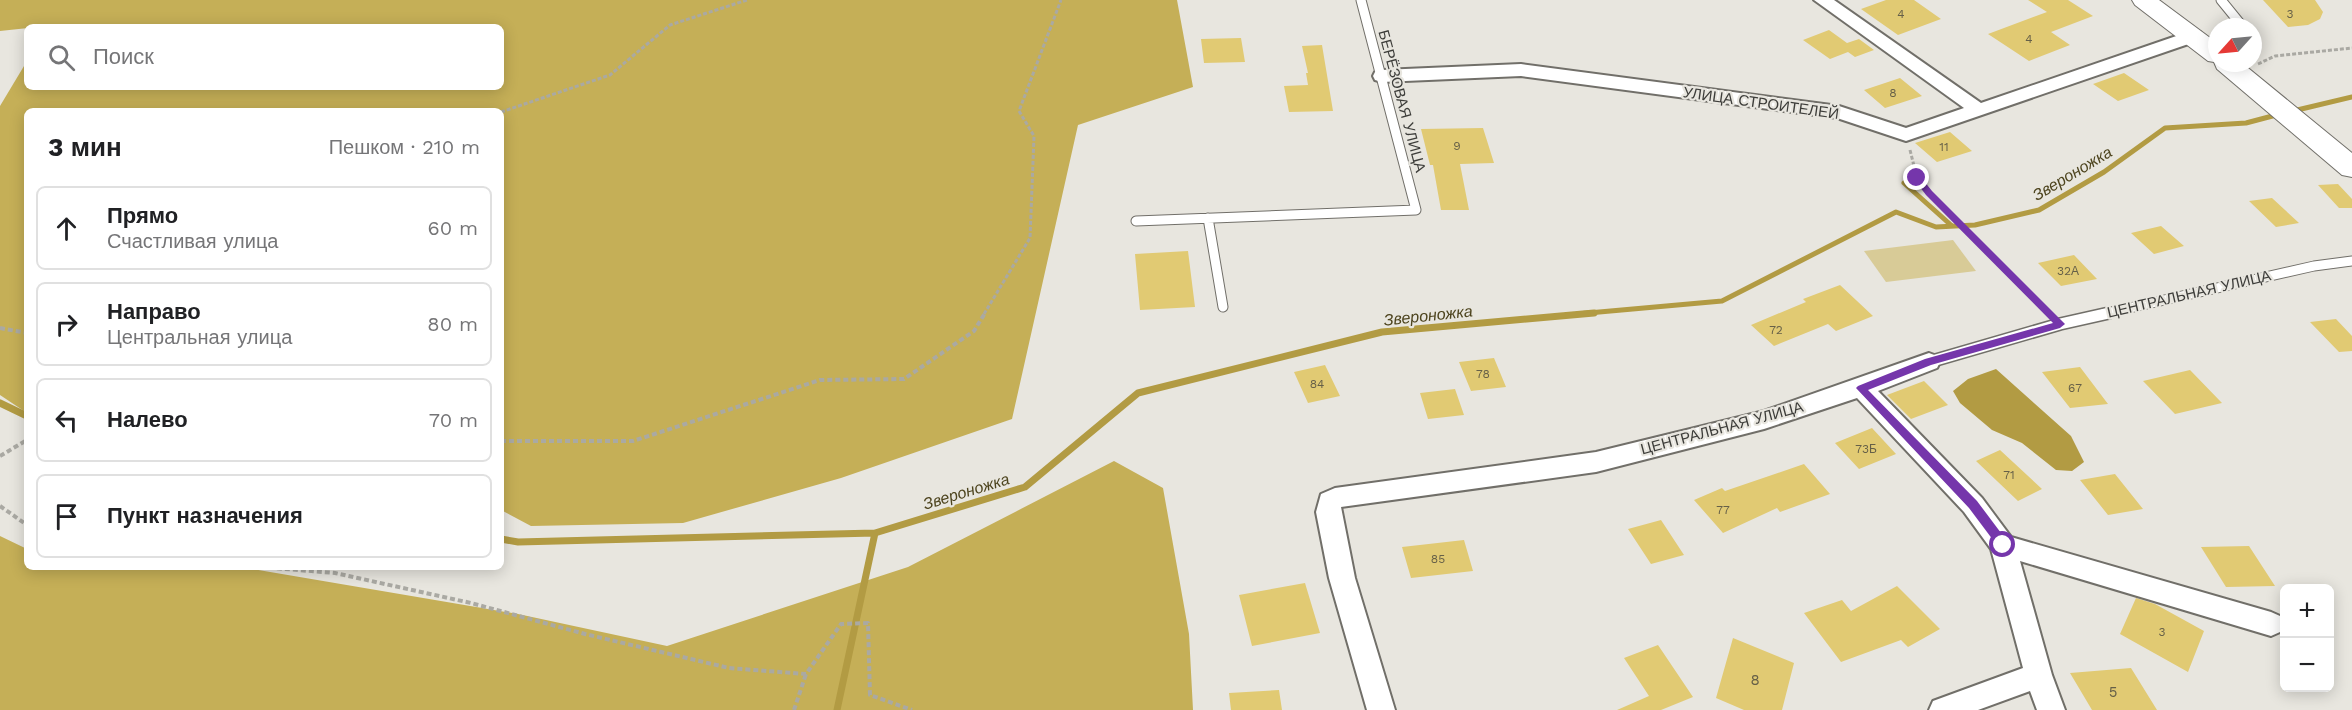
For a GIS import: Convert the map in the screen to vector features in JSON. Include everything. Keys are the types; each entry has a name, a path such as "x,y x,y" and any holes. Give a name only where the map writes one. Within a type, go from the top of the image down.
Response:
{"street":[{"path":"1823,0 1979,110"},
{"path":"2144,0 2208,48"},
{"path":"1906,135 2194,36"},
{"name":"УЛИЦА СТРОИТЕЛЕЙ","path":"1382,76 1521,70 1839,112 1906,135"},
{"path":"2237,72 2352,168"},
{"name":"ЦЕНТРАЛЬНАЯ УЛИЦА","path":"1381,710 1342,578 1328,512 1330,501 1335,498 1596,462 1764,420 1861,388 1929,362"},
{"path":"1861,388 1973,504 2003,545 2038,675 2051,710"},
{"path":"2003,545 2271,624"},
{"path":"1943,710 2038,675"}],"lane":[{"name":"БЕРЁЗОВАЯ УЛИЦА","path":"1208,218 1416,210 1361,0"},
{"path":"2221,0 2236,18"},
{"path":"1136,221 1208,218 1223,307"},
{"name":"ЦЕНТРАЛЬНАЯ УЛИЦА","path":"1929,362 2060,324 2314,266 2352,261"}],"path":[{"path":"504,111 610,75 670,26 747,0"},
{"path":"504,441 633,441 820,380 904,379 974,331 1030,238 1034,136 1019,111 1061,0"},
{"path":"2262,60 2275,56 2352,48"},
{"path":"1906,135 1917,178 2060,324"},
{"path":"0,328 24,332"},
{"path":"0,456 24,442"},
{"path":"0,506 24,523"},
{"path":"298,570 335,573 471,603 585,634 729,668 806,674"},
{"path":"794,710 806,674 841,624 868,622 870,695 912,710"}],"shaded area":[{"path":"0,0 1177,0 1193,87 1078,125 1012,419 841,478 683,523 531,526 504,512 504,108 24,108 24,411 0,395 0,106 24,66 24,90 504,90 504,24 24,24 24,28 0,31"},
{"path":"1953,240 1976,271 1886,282 1864,251"},
{"path":"1996,369 2071,436 2084,462 2072,471 2056,470 2022,443 1992,430 1960,403 1953,391 1968,379"},
{"path":"1114,461 1163,488 1189,634 1193,710 0,710 0,536 24,548 24,570 258,570 518,614 667,646 908,567"}],"building":[{"path":"1886,0 1914,0 1941,19 1898,35 1861,9"},
{"path":"2028,0 2068,0 2093,16 2051,32 2070,45 2029,61 1988,34 2047,12"},
{"path":"2263,0 2315,0 2323,12 2320,19 2308,25 2288,27"},
{"path":"1829,30 1847,43 1859,39 1874,50 1855,57 1848,52 1830,59 1803,40"},
{"path":"1241,38 1245,62 1204,63 1201,39"},
{"path":"1322,45 1333,111 1289,112 1284,86 1308,85 1306,73 1308,73 1302,46"},
{"path":"2124,73 2149,90 2118,101 2093,84"},
{"path":"1900,78 1922,96 1885,108 1864,90"},
{"path":"1483,128 1494,163 1460,164 1469,210 1441,210 1433,165 1430,165 1421,129"},
{"path":"1950,132 1972,151 1937,162 1915,143"},
{"path":"2338,184 2352,199 2352,208 2339,208 2318,185"},
{"path":"2272,198 2299,223 2276,227 2249,201"},
{"path":"2161,226 2184,246 2154,254 2131,233"},
{"path":"1188,251 1195,307 1140,310 1135,254"},
{"path":"2074,255 2097,279 2061,286 2038,263"},
{"path":"1840,285 1873,316 1836,331 1828,324 1774,346 1751,325 1806,302 1803,299"},
{"path":"2336,319 2352,336 2352,351 2339,352 2310,322"},
{"path":"1494,358 1506,387 1471,391 1459,362"},
{"path":"1325,365 1340,396 1308,403 1294,372"},
{"path":"2080,367 2108,404 2070,408 2042,372"},
{"path":"2190,370 2222,403 2175,414 2143,381"},
{"path":"1924,381 1948,405 1911,419 1887,395"},
{"path":"1455,389 1464,415 1428,419 1420,393"},
{"path":"1872,428 1896,454 1859,469 1835,443"},
{"path":"2000,450 2042,489 2018,501 1976,461"},
{"path":"1804,464 1830,494 1780,512 1777,508 1723,533 1694,500 1722,488 1725,491"},
{"path":"2115,474 2143,509 2108,515 2080,480"},
{"path":"1661,520 1684,555 1651,564 1628,529"},
{"path":"1464,540 1473,571 1411,578 1402,547"},
{"path":"2249,546 2275,586 2226,587 2201,547"},
{"path":"1305,583 1320,633 1252,646 1239,595"},
{"path":"1897,586 1940,629 1908,647 1901,640 1841,662 1804,613 1842,600 1851,611"},
{"path":"2136,598 2155,604 2204,631 2188,672 2120,634"},
{"path":"1733,638 1794,663 1782,710 1744,710 1716,698"},
{"path":"1658,645 1693,697 1661,710 1617,710 1649,696 1624,658"},
{"path":"2131,668 2157,710 2092,710 2070,673"},
{"path":"1279,690 1282,710 1231,710 1229,693"}],"waterway":[{"name":"Звероножка","path":"2293,111 2352,97"},
{"name":"Звероножка","path":"1577,314 1722,301 1896,212 1936,227 1975,225 2039,210 2104,172 2165,128 2246,123 2280,114"},
{"path":"1904,183 1952,226"},
{"name":"Звероножка","path":"875,533 1025,487 1138,393 1382,332 1594,313"},
{"name":"Звероножка","path":"0,403 24,415"},
{"name":"Звероножка","path":"504,540 518,542 875,533"},
{"path":"837,710 875,533"}],"route":[{"path":"1917,178 1929,193 2060,324 1929,362 1861,388 1973,504 2003,545"}]}
